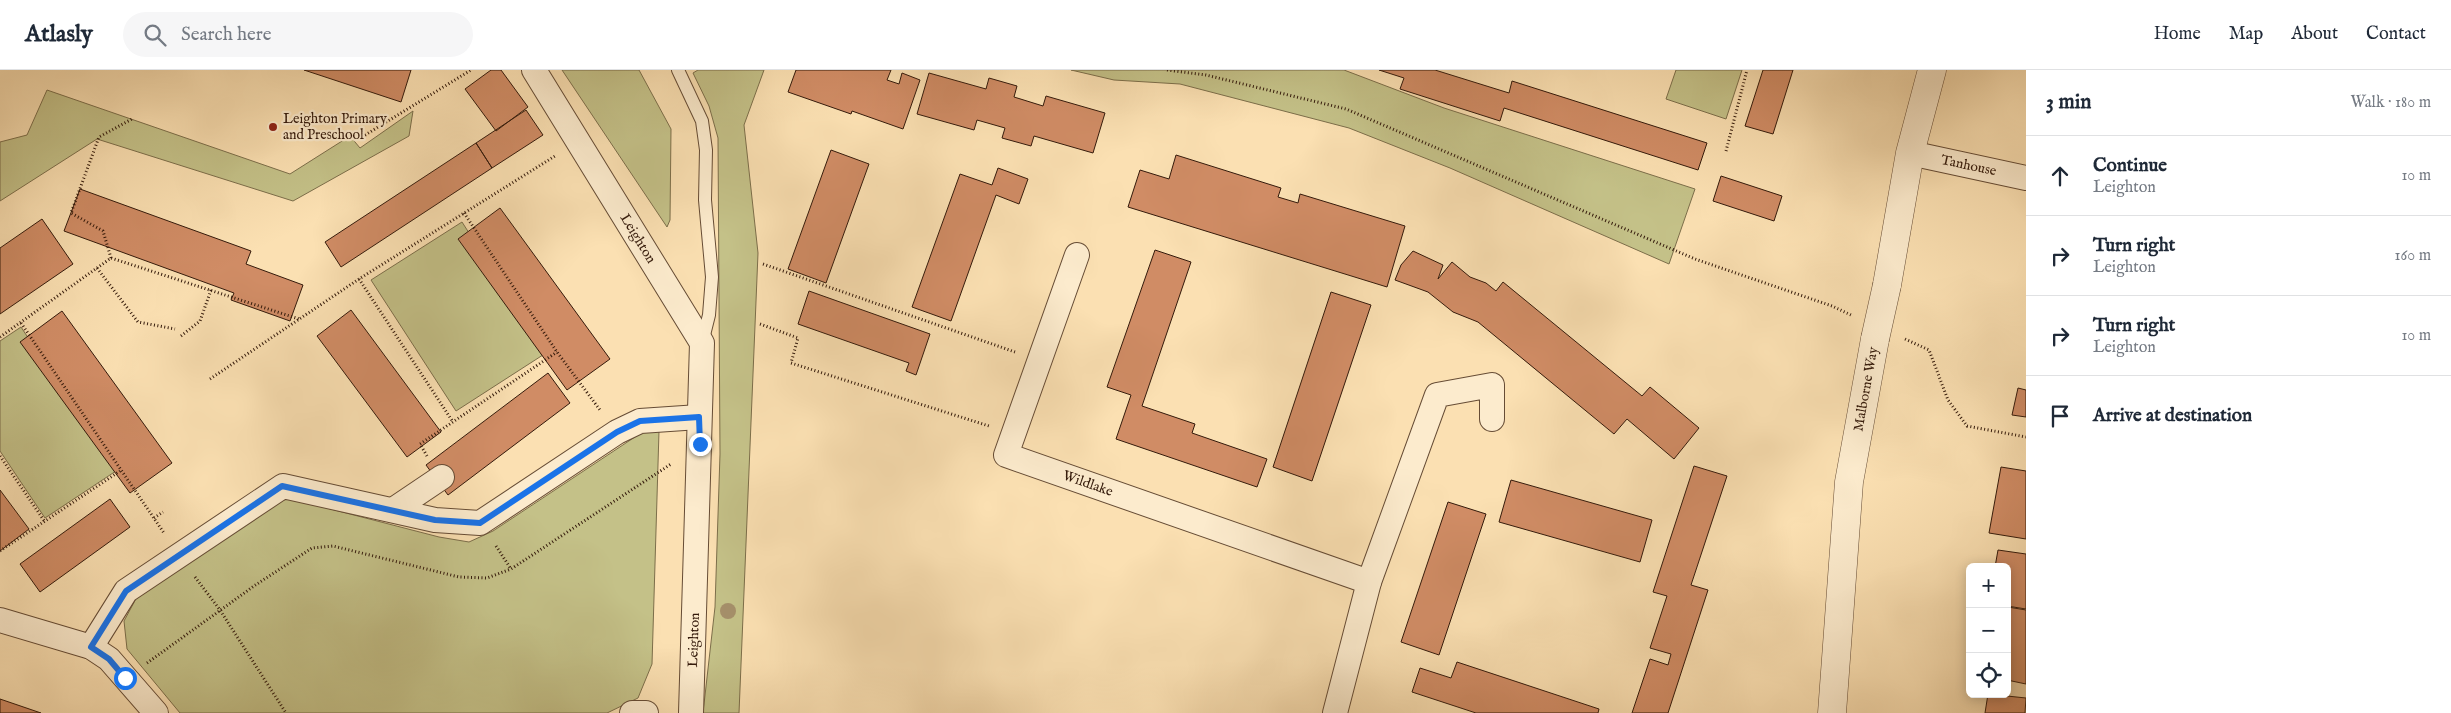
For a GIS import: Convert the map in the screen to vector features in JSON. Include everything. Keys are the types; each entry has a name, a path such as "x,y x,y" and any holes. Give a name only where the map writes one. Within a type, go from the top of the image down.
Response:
{"street":[{"name":"Leighton","path":"534,70 702,343 691,713"},
{"name":"Malborne Way","path":"1832,713 1849,482 1867,328 1887,285 1910,153 1932,70"},
{"name":"Tanhouse","path":"1910,153 2026,178"},
{"name":"Wildlake","path":"1077,255 1006,455 1369,582"},
{"path":"1335,713 1369,582 1437,395 1492,385 1492,419"},
{"path":"91,647 126,591 282,486 435,520 480,523 617,432 640,421 699,417"},
{"path":"392,510 442,477"},
{"path":"0,620 91,647 109,659 156,713"},
{"path":"632,713 646,713"}],"lane":[{"path":"678,70 702,121 706,150 705,200 712,277 709,315 702,343"}],"path":[{"path":"362,137 471,70"},
{"path":"1167,70 1206,74 1346,109 1695,259 1832,306 1867,328"},
{"path":"1726,151 1747,70"},
{"path":"111,258 103,231 71,213 99,137 132,119"},
{"path":"210,378 359,279 579,142"},
{"path":"464,213 557,352 617,432"},
{"path":"0,337 111,258"},
{"path":"111,258 299,319"},
{"path":"763,264 1040,361"},
{"path":"97,268 138,322 175,329"},
{"path":"359,279 453,422"},
{"path":"180,336 200,321 211,290"},
{"path":"21,323 120,471 220,610 286,713"},
{"path":"760,324 798,338 791,363 1013,434"},
{"path":"1902,338 1929,350 1948,400 1967,426 2026,437"},
{"path":"442,477 420,444 557,352"},
{"path":"0,456 44,522"},
{"path":"0,551 120,471"},
{"path":"154,518 163,512"},
{"path":"125,678 220,610"}],"shaded area":[{"path":"562,70 639,70 671,129 670,220 667,227"},
{"path":"698,70 764,70 744,125 758,253 739,713 703,713 715,607 720,454 718,138 709,106 693,73"},
{"path":"1071,70 1344,70 1444,108 1695,189 1669,264 1450,168 1349,128 1180,84 1114,80"},
{"path":"1676,70 1742,70 1726,119 1666,99"},
{"path":"47,90 290,174 350,136 360,148 413,111 409,136 293,201 97,139 0,201 0,142 27,135"},
{"path":"462,222 546,353 456,411 371,280"},
{"path":"21,327 116,471 45,518 0,451 0,341"},
{"path":"647,429 659,431 652,664 638,698 607,713 180,713 127,649 124,621 139,593 283,500 292,499 439,537 469,542 493,531"}],"building":[{"path":"304,70 411,70 401,102"},
{"path":"491,70 501,70 528,107 496,131 465,89"},
{"path":"796,70 891,70 887,80 899,84 902,73 920,80 903,129 852,111 851,114 788,92"},
{"path":"1379,70 1435,70 1509,93 1512,81 1707,143 1698,170 1504,108 1500,121 1400,89 1404,78"},
{"path":"1763,70 1793,70 1773,134 1745,126"},
{"path":"929,73 986,89 989,78 1017,86 1014,97 1043,106 1046,96 1105,113 1093,153 1034,136 1031,146 1002,138 1005,128 977,120 974,130 917,114"},
{"path":"526,110 543,135 492,168 476,143"},
{"path":"476,143 492,168 341,267 325,242"},
{"path":"831,150 869,164 826,283 788,269"},
{"path":"1176,155 1281,188 1278,197 1298,203 1300,194 1405,226 1387,287 1128,207 1140,170 1169,179"},
{"path":"998,168 1028,179 1019,204 996,195 951,321 912,307 960,174 992,185"},
{"path":"1721,176 1782,196 1774,221 1713,201"},
{"path":"80,189 251,251 246,264 303,285 290,321 231,300 234,293 64,231"},
{"path":"500,208 610,359 567,390 458,239"},
{"path":"42,219 73,264 0,314 0,248"},
{"path":"1155,250 1191,262 1142,406 1195,424 1192,433 1267,459 1257,487 1116,439 1131,395 1107,387"},
{"path":"1413,251 1443,265 1438,279 1452,262 1470,277 1486,283 1496,291 1503,282 1642,396 1650,387 1699,428 1674,459 1627,419 1614,434 1478,322 1453,312 1428,292 1395,280 1401,265"},
{"path":"809,291 930,334 916,375 906,371 909,363 798,324"},
{"path":"1331,292 1371,305 1312,481 1273,467"},
{"path":"351,310 441,432 407,457 317,336"},
{"path":"62,311 172,463 130,493 20,342"},
{"path":"548,373 570,403 448,495 426,465"},
{"path":"2018,388 2026,390 2026,417 2012,415"},
{"path":"1694,466 1727,476 1691,585 1708,590 1668,713 1632,713 1650,659 1668,665 1671,654 1650,648 1667,596 1653,592"},
{"path":"2001,467 2026,471 2026,539 1989,533"},
{"path":"1511,480 1652,520 1640,562 1499,522"},
{"path":"0,490 29,529 0,551"},
{"path":"110,499 130,527 40,592 20,564"},
{"path":"1448,502 1486,514 1439,655 1401,642"},
{"path":"1998,550 2026,554 2026,609 2011,607 2011,563 1996,563"},
{"path":"2011,608 2026,610 2026,684 2011,681"},
{"path":"1457,662 1599,709 1598,713 1476,713 1412,692 1420,668 1451,678"},
{"path":"2011,696 2026,698 2025,713 1985,713 1987,698 2011,698"},
{"path":"0,699 41,713 0,713"}],"place":[{"name":"Leighton Primary and Preschool","path":"273,127"}],"route":[{"path":"125,678 109,659 91,647 126,591 282,486 435,520 480,523 617,432 640,421 699,417 700,444"}]}
